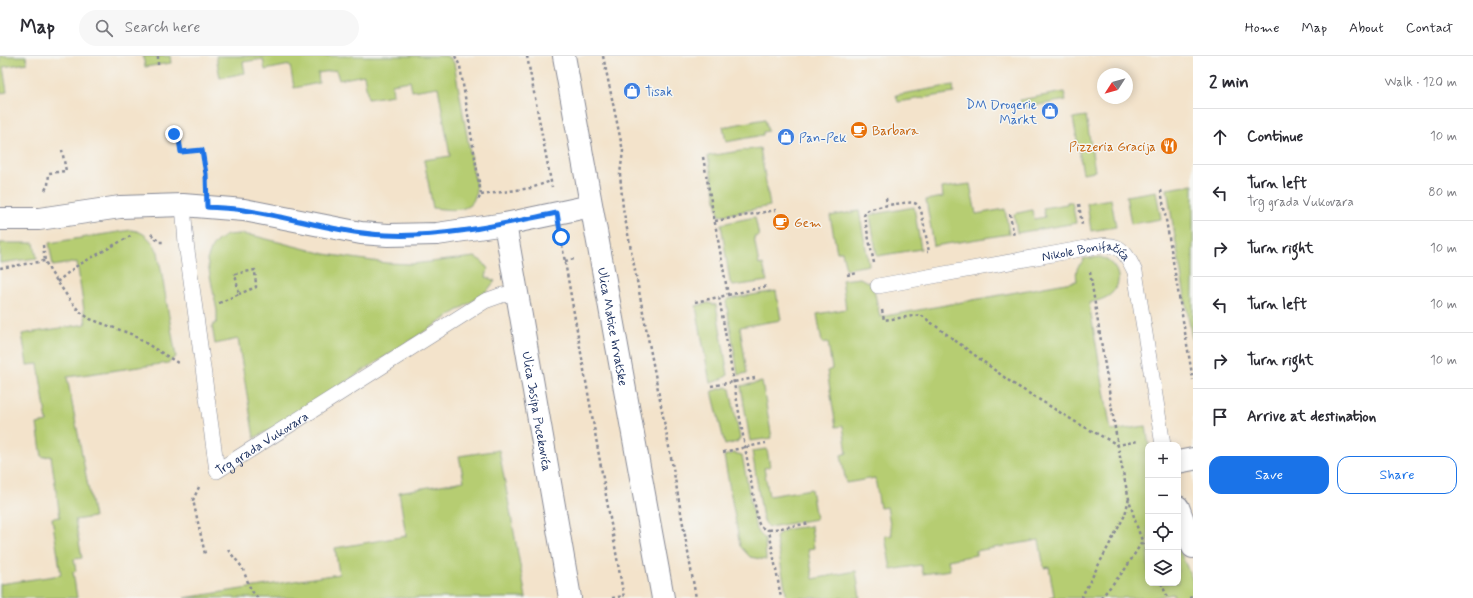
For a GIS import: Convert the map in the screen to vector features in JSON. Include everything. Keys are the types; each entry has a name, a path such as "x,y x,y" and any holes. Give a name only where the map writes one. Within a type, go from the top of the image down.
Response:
{"street":[{"name":"Ulica Matice hrvatske","path":"564,56 663,598"},
{"path":"0,219 39,219 120,207 183,205 244,210 361,233 388,235 437,234 505,224 591,206"},
{"name":"Ulica Josipa Pucekovića","path":"505,224 570,598"},
{"path":"1181,461 1193,459"},
{"path":"1181,514 1193,548"}],"lane":[{"name":"Trg grada Vukovara","path":"183,205 186,243 217,471 485,301 502,295 517,293"},
{"name":"Nikole Bonifačića","path":"878,286 1086,248 1106,245 1116,246 1124,252 1130,260 1135,272 1163,441"}],"path":[{"path":"158,56 158,65"},
{"path":"455,56 460,66 481,195 476,205"},
{"path":"528,56 624,597 612,598"},
{"path":"603,56 623,151 620,174 623,208 674,473 696,598"},
{"path":"174,134 179,140 181,152 202,150 206,174 207,207"},
{"path":"45,191 48,185 49,173 66,171 62,150"},
{"path":"703,157 728,295"},
{"path":"481,195 531,188 551,181"},
{"path":"1161,190 1193,380"},
{"path":"886,198 887,206"},
{"path":"880,260 874,261 864,216 866,211 910,202 919,206 921,210 929,252 922,253"},
{"path":"1079,204 1082,226"},
{"path":"715,221 776,210"},
{"path":"1010,214 1014,238"},
{"path":"58,282 75,268 132,235"},
{"path":"42,239 45,261 50,271 79,311 90,319 131,334 182,365"},
{"path":"0,268 45,261"},
{"path":"218,304 256,287 255,270 235,274 239,294"},
{"path":"695,302 768,286"},
{"path":"878,286 884,320 921,315 1012,383 1079,424 1118,444 1163,441"},
{"path":"718,297 746,446 758,522 764,529 769,530 810,523"},
{"path":"1095,302 1118,444 1129,498 1146,550"},
{"path":"711,386 755,378"},
{"path":"723,452 766,443"},
{"path":"1081,598 1116,533 1125,514 1129,498"},
{"path":"769,530 781,598"},
{"path":"1101,598 1126,568 1142,542"},
{"path":"228,550 242,567 252,590 258,598"},
{"path":"1162,586 1168,598"},
{"path":"1189,598 1193,597"}],"green space":[{"path":"0,56 26,56 27,63 3,67 7,92 0,93"},
{"path":"143,56 170,56 171,63 145,67"},
{"path":"216,56 446,56 454,63 476,186 476,194 474,199 471,204 462,209 450,210 433,208 424,160 450,156 438,87 412,91 410,81 392,84 393,95 368,99 364,75 339,80 336,70 318,73 319,83 294,88 290,65 265,70 263,59 243,62 245,73 220,78"},
{"path":"953,85 954,93 898,102 896,95"},
{"path":"1064,92 1066,100 1022,108 1020,100"},
{"path":"1086,116 1095,171 1083,173 1073,118"},
{"path":"765,119 768,131 763,132 763,135 726,142 723,127"},
{"path":"760,148 770,206 719,216 708,156"},
{"path":"970,184 976,214 1005,209 1009,234 934,246 926,200 943,197 942,188"},
{"path":"1193,185 1193,345 1167,189"},
{"path":"1156,191 1161,219 1131,224 1126,196"},
{"path":"1111,199 1116,227 1091,231 1087,203"},
{"path":"1067,202 1072,202 1076,223 1017,233 1014,214 1032,210 1034,219 1045,217 1043,208 1067,204"},
{"path":"914,207 921,249 877,256 870,215"},
{"path":"859,211 869,265 846,269 842,252 837,252 830,216"},
{"path":"755,217 759,236 754,237 759,265 763,264 767,281 733,286 730,282 721,224"},
{"path":"131,230 140,232 148,237 158,252 176,357 168,363 67,377 94,517 75,520 82,558 74,559 76,571 73,572 77,598 0,598 0,584 61,575 52,518 60,517 51,456 42,457 37,424 47,422 38,364 27,365 22,334 86,324 77,262 53,266 49,243"},
{"path":"239,234 255,236 325,254 386,263 412,264 475,257 483,262 488,269 486,277 495,281 486,292 471,302 270,430 254,438 238,339 215,344 212,326 217,322 217,311 207,260 212,247 217,241 227,235"},
{"path":"0,243 34,243 37,258 0,263"},
{"path":"1100,257 1106,259 1114,267 1118,277 1116,288 1110,295 1098,301 1089,303 1111,431 1146,426 1149,442 1145,442 1145,586 1181,586 1181,554 1193,581 1193,598 1175,598 1173,594 1152,598 1050,598 1049,597 1054,596 1049,567 1044,568 1039,540 976,551 976,555 948,560 950,570 923,574 921,565 891,570 885,536 892,535 887,507 880,508 875,478 846,483 841,455 847,453 843,426 836,427 827,371 832,369 828,342 822,343 817,314 846,309 842,280 860,278 873,285 880,317 1077,281 1077,270 1083,262 1082,259"},
{"path":"776,291 781,320 740,327 747,373 738,375 726,301 728,299"},
{"path":"708,303 716,305 728,375 720,380 710,383 696,306"},
{"path":"762,382 772,438 750,441 741,386"},
{"path":"727,387 730,389 740,438 737,442 725,445 712,391"},
{"path":"767,449 770,467 764,468 769,496 811,489 816,519 769,527 766,524 763,519 752,451"},
{"path":"499,450 526,598 184,598 339,574 335,548 406,536 399,492 464,481 459,456"},
{"path":"734,453 742,455 756,530 765,539 766,560 750,557 740,546 724,456"},
{"path":"811,526 814,548 808,549 813,579 856,571 860,598 787,598 776,538 778,534 786,530"}],"place":[{"name":"Tisak","path":"632,91"},
{"name":"DM Drogerie Markt","path":"1050,111"},
{"name":"Barbara","path":"859,130"},
{"name":"Pan-Pek","path":"786,137"},
{"name":"Pizzeria Gracija","path":"1169,146"},
{"name":"Gem","path":"781,222"}],"route":[{"path":"174,134 179,140 181,152 202,150 206,174 207,207 244,210 361,233 388,235 437,234 505,224 557,213 561,237"}]}
